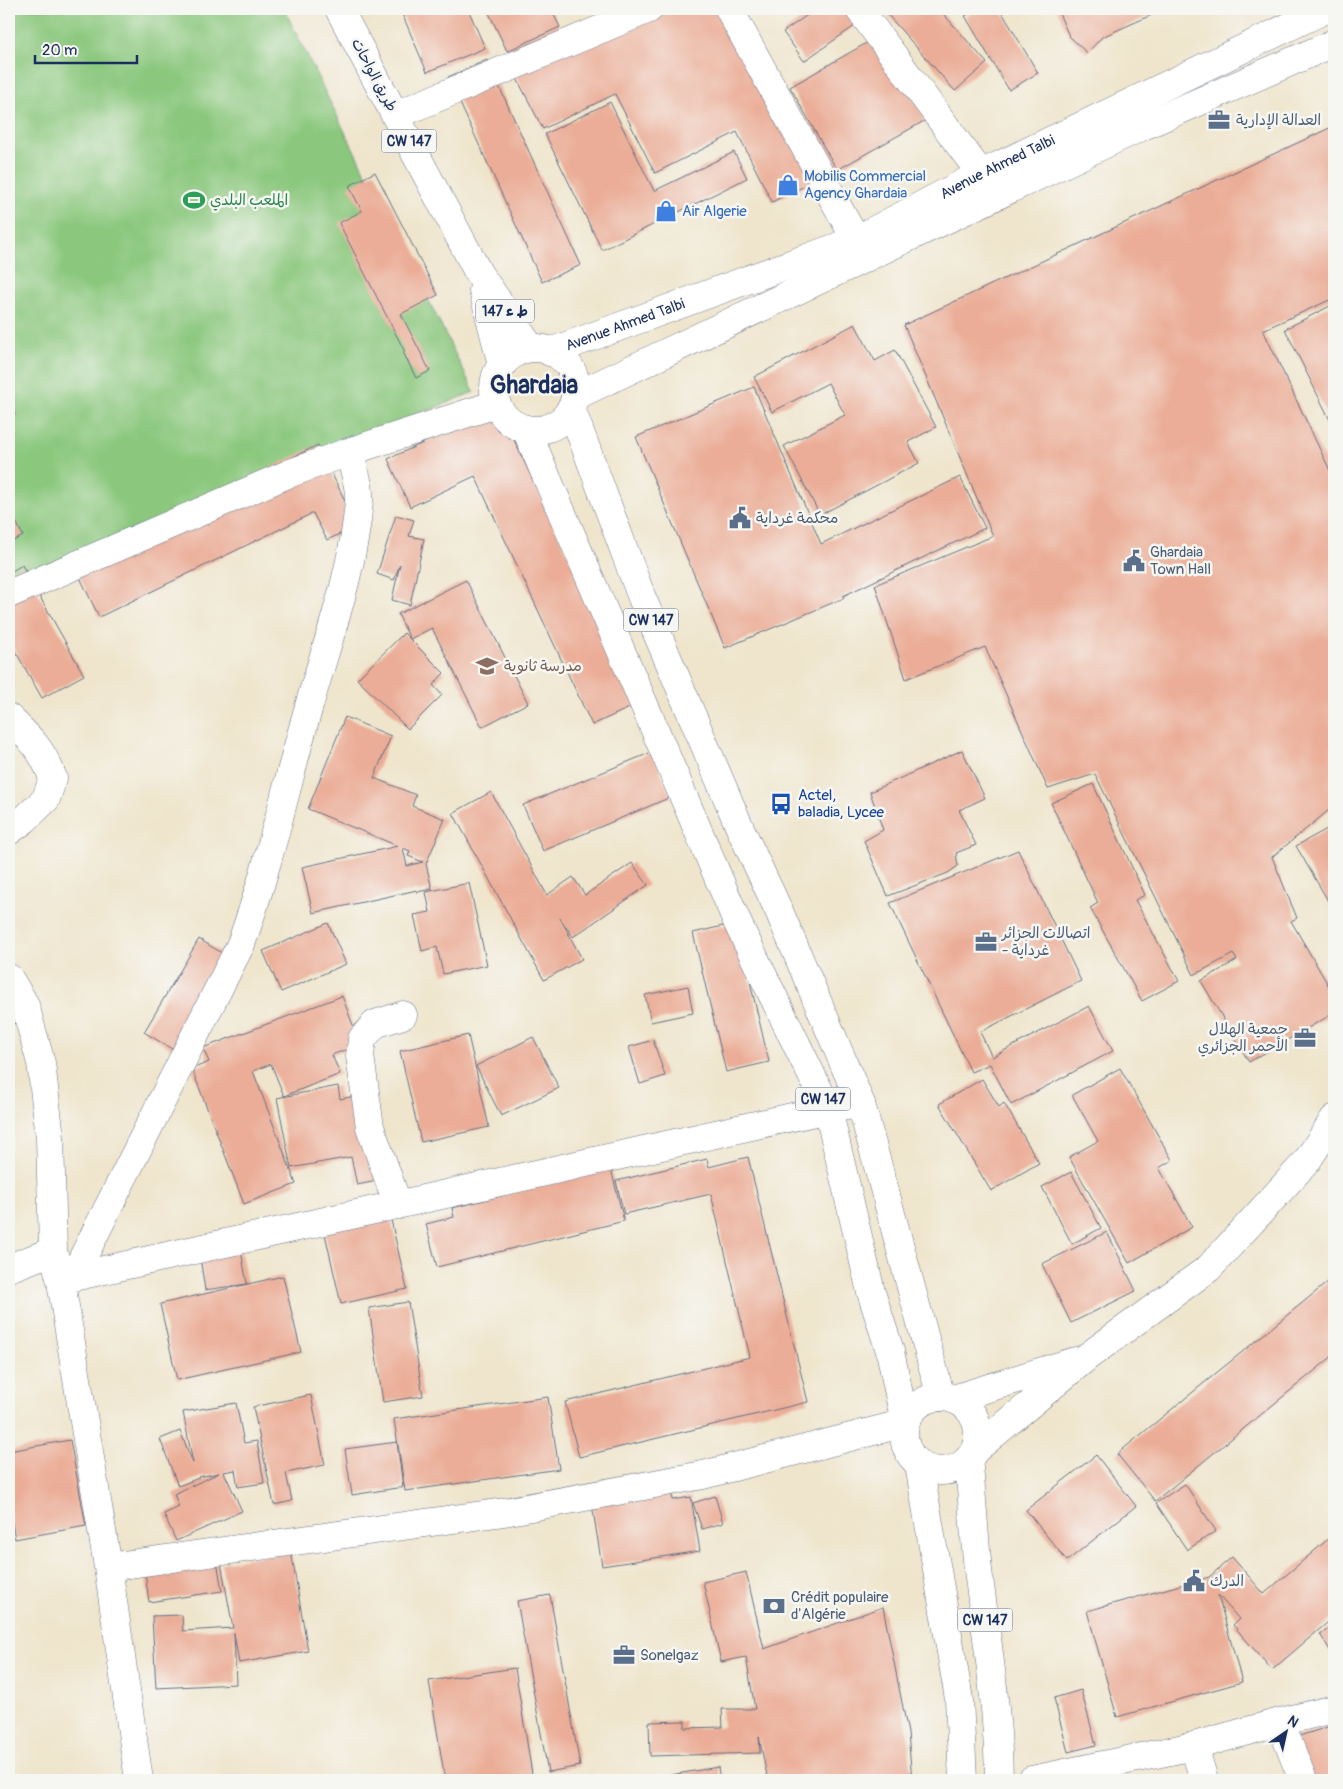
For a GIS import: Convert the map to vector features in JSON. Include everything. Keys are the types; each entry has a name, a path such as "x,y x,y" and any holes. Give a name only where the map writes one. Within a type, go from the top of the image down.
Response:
{"street":[{"name":"طريق الواحات","path":"339,9 479,274 541,350"},
{"path":"396,115 649,9"},
{"path":"729,9 856,240"},
{"path":"859,9 981,174"},
{"name":"Avenue Ahmed Talbi","path":"541,350 856,240 981,174 1326,9"},
{"path":"573,402 1141,127 1334,43"},
{"name":"طريق الواحات","path":"479,274 502,365"},
{"path":"541,350 562,359 570,369 575,382 573,402 563,419 552,426 539,430 526,429 513,424 503,415 496,404 495,377 502,365 520,351 541,350"},
{"name":"CW 147","path":"573,402 642,598 861,1104 947,1398 964,1405 972,1414 977,1425 978,1438 971,1455 973,1502 979,1576 996,1719 999,1780"},
{"path":"9,594 288,474 348,452 496,404"},
{"name":"CW 147","path":"526,429 739,926 828,1109 871,1292 890,1351 905,1423 903,1436 906,1448 919,1465 959,1699 963,1780"},
{"path":"67,1280 241,944 258,898 308,708 346,577 353,543 359,498 355,472 348,452"},
{"path":"9,718 30,737 45,757 54,778 46,799 9,831"},
{"path":"9,978 25,1005 41,1063 50,1137 53,1251 67,1280 139,1780"},
{"path":"398,1205 370,1126 360,1056 362,1039 374,1024 403,1015"},
{"path":"67,1280 828,1109 861,1104"},
{"path":"919,1465 928,1470 939,1472 959,1467 1088,1356 1209,1268 1307,1161 1334,1119"},
{"path":"9,1268 53,1251"},
{"path":"108,1567 504,1512 703,1475 905,1423 910,1413 918,1404 929,1398 947,1398 1088,1356"},
{"path":"1032,1780 1194,1746 1334,1709"},
{"path":"1280,1722 1304,1780"},
{"path":"1194,1746 1204,1780"}],"green space":[{"name":"الملعب البلدي","path":"9,9 284,9 474,392 9,580"}],"building":[{"path":"400,9 468,9 485,48 427,72"},
{"path":"487,9 551,9 560,27 507,51"},
{"path":"627,9 733,9 819,179 772,202 737,132 655,173 615,94 543,129 513,71"},
{"path":"765,9 778,9 769,15"},
{"path":"816,9 853,9 862,21 804,61 783,32"},
{"path":"892,9 939,9 987,63 955,91 887,14"},
{"path":"978,9 1000,9 1038,73 1009,90 965,16"},
{"path":"1057,9 1165,9 1102,37 1087,53 1069,36"},
{"path":"877,37 926,120 837,170 790,87"},
{"path":"487,60 581,265 542,282 448,77"},
{"path":"610,102 654,191 734,152 747,178 602,250 545,134"},
{"name":"Ghardaia Town Hall","path":"1334,126 1334,298 1263,330 1334,479 1334,806 1272,857 1297,918 1291,921 1334,995 1334,1013 1249,1062 1201,981 1237,960 1233,954 1194,975 1095,774 1048,789 985,647 906,679 875,585 993,536 904,325"},
{"path":"375,172 438,295 401,314 430,371 416,378 403,352 405,352 339,223 362,211 349,186"},
{"path":"1334,304 1334,428 1285,329"},
{"path":"855,324 875,361 895,350 936,427 908,442 919,463 820,515 784,446 845,415 828,383 772,412 754,377"},
{"name":"محكمة غرداية","path":"754,387 821,544 960,477 985,528 843,596 844,598 725,648 636,437"},
{"path":"9,402 15,414 9,421"},
{"path":"499,408 638,704 592,725 475,476 410,507 388,459"},
{"path":"318,445 357,526 327,540 313,513 99,617 73,563"},
{"path":"9,507 23,536 9,543"},
{"path":"396,515 414,520 409,536 424,539 410,605 392,600 400,564 394,580 377,574"},
{"path":"22,565 84,675 42,698 9,640 9,573"},
{"path":"466,580 528,703 482,727 432,628 410,639 398,614"},
{"path":"404,633 444,673 433,685 442,695 408,729 357,679"},
{"path":"345,717 391,736 374,778 416,795 412,806 445,819 426,864 432,889 417,892 417,890 313,913 302,867 398,846 308,809","holes":["403,848 410,851 408,856 423,862 407,866"]},
{"path":"962,750 985,798 959,810 976,845 956,853 958,866 948,873 888,896 864,841 883,830 870,792"},
{"path":"652,752 671,797 543,851 523,805"},
{"path":"1093,784 1145,895 1135,900 1179,981 1142,1001 1090,908 1098,903 1051,803"},
{"path":"491,792 547,895 573,877 585,895 632,863 648,885 573,937 560,918 582,959 544,980 453,813"},
{"path":"1334,825 1334,911 1296,846"},
{"name":"اتصالات الجزائر - غرداية","path":"1018,850 1081,981 980,1032 992,1057 1089,1006 1113,1051 1011,1105 990,1064 971,1072 890,903"},
{"path":"469,883 487,965 443,974 437,947 422,951 414,915 430,912 426,892"},
{"path":"328,923 346,964 281,992 263,951"},
{"path":"736,923 769,1062 726,1072 693,933"},
{"path":"199,939 235,961 180,1054 144,1032"},
{"path":"688,986 693,1013 651,1022 645,995"},
{"path":"9,988 26,1016 9,1027"},
{"path":"342,996 360,1044 332,1055 340,1074 284,1096 271,1064 253,1071 296,1184 244,1204 192,1069 209,1062 203,1048"},
{"path":"468,1035 489,1127 421,1142 400,1051"},
{"path":"533,1037 559,1088 501,1116 476,1066"},
{"path":"653,1040 665,1076 640,1084 629,1047"},
{"path":"1120,1068 1172,1160 1159,1168 1192,1227 1129,1263 1069,1157 1098,1141 1072,1095"},
{"path":"982,1079 999,1107 1004,1103 1039,1163 991,1191 939,1104"},
{"path":"338,1086 340,1099 370,1093 387,1179 357,1185 351,1157 291,1168 277,1098"},
{"path":"748,1157 808,1402 579,1457 565,1402 750,1357 711,1194 624,1214 616,1181 707,1159 709,1167"},
{"path":"611,1169 624,1221 437,1267 426,1224 454,1217 452,1208"},
{"path":"1071,1172 1101,1228 1072,1244 1042,1187"},
{"path":"388,1207 407,1289 341,1304 322,1221"},
{"path":"1107,1232 1136,1291 1071,1323 1042,1264"},
{"path":"241,1251 247,1284 205,1290 200,1257"},
{"path":"283,1276 301,1352 177,1380 160,1304"},
{"path":"1334,1277 1334,1355 1155,1501 1117,1454"},
{"path":"408,1302 423,1396 383,1402 369,1308"},
{"path":"311,1395 325,1465 286,1473 292,1501 274,1505 253,1407"},
{"path":"548,1397 559,1469 405,1491 394,1419"},
{"path":"236,1403 244,1443 257,1441 264,1483 238,1487 235,1470 224,1472 242,1511 176,1541 164,1514 179,1507 174,1494 219,1473 198,1477 178,1486 160,1439 180,1431 193,1463 183,1412"},
{"path":"70,1440 86,1526 15,1539 9,1506 9,1451"},
{"path":"397,1442 403,1487 352,1495 345,1449"},
{"path":"1096,1455 1136,1506 1067,1561 1026,1510"},
{"path":"1185,1484 1216,1531 1187,1550 1156,1503"},
{"path":"670,1485 673,1500 691,1497 700,1551 602,1566 591,1498"},
{"path":"715,1496 723,1523 702,1529 693,1503"},
{"path":"1334,1534 1334,1617 1272,1670 1233,1625 1239,1619 1218,1595 1242,1682 1117,1717 1087,1611 1209,1577 1232,1557 1264,1594"},
{"path":"291,1551 308,1651 239,1663 234,1633 236,1684 156,1688 152,1616 182,1615 183,1631 233,1628 221,1563"},
{"path":"217,1561 222,1591 149,1602 145,1572"},
{"path":"746,1572 764,1649 883,1607 908,1733 912,1780 768,1780 759,1737 760,1753 650,1756 649,1722 685,1721 685,1728 723,1727 722,1709 755,1709 746,1657 721,1662 703,1582"},
{"path":"550,1595 580,1766 548,1772 517,1601"},
{"path":"1334,1626 1334,1657 1320,1634"},
{"path":"515,1668 533,1780 445,1780 429,1681"},
{"path":"1081,1690 1096,1745 1068,1752 1054,1698"},
{"path":"1334,1725 1334,1780 1310,1780 1296,1737"},
{"path":"718,1767 720,1780 647,1780 647,1779"}],"place":[{"name":"العدالة الإدارية","path":"1219,120"},
{"name":"Mobilis Commercial Agency Ghardaia","path":"788,185"},
{"name":"الملعب البلدي","path":"194,200"},
{"name":"Air Algerie","path":"666,211"},
{"name":"محكمة غرداية","path":"740,518"},
{"name":"Ghardaia Town Hall","path":"1134,561"},
{"name":"مدرسة ثانوية","path":"487,666"},
{"name":"Actel, baladia, Lycee","path":"781,804"},
{"name":"اتصالات الجزائر - غرداية","path":"986,942"},
{"name":"جمعية الهلال الأحمر الجزائري","path":"1305,1038"},
{"name":"الدرك","path":"1194,1581"},
{"name":"Crédit populaire d'Algérie","path":"774,1606"},
{"name":"Sonelgaz","path":"624,1655"}],"district":[{"name":"Ghardaia","path":"534,385"}]}
